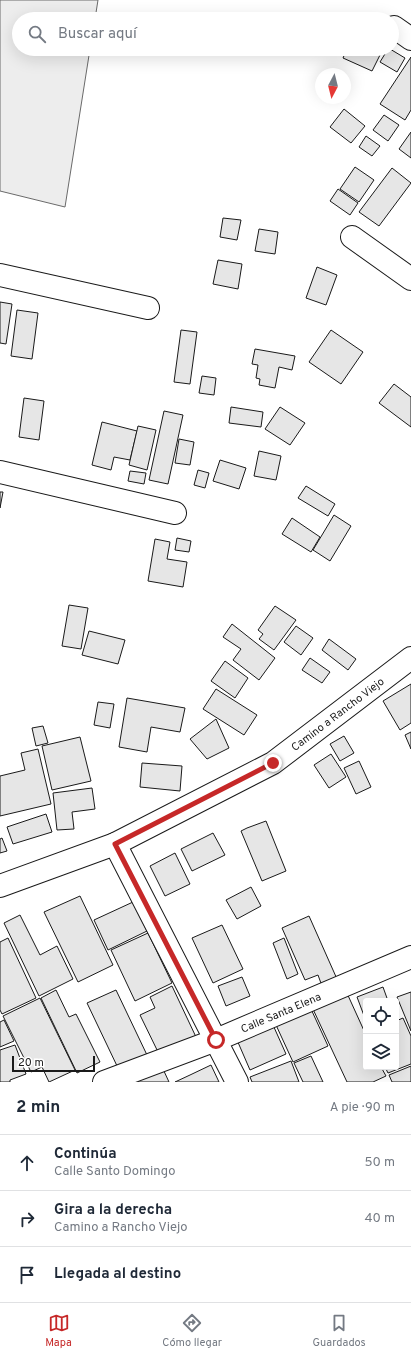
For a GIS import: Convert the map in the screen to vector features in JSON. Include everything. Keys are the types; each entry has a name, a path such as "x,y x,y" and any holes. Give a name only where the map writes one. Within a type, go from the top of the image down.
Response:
{"street":[{"path":"399,31 411,39"},
{"path":"352,236 411,279"},
{"path":"0,275 148,308"},
{"path":"0,472 175,513"},
{"name":"Camino a Rancho Viejo","path":"0,886 115,844 273,763 411,658"},
{"path":"115,844 238,1082"},
{"name":"Calle Santa Elena","path":"104,1082 216,1040 411,957"}],"shaded area":[{"path":"0,0 98,0 96,12 12,12 12,56 89,56 65,207 0,191"}],"building":[{"path":"399,54 405,58 397,72 380,62 384,56 399,56"},
{"path":"344,56 380,56 372,71 343,58"},
{"path":"411,57 411,110 405,120 380,104"},
{"path":"344,109 365,126 351,143 330,127"},
{"path":"384,115 399,125 388,141 373,130"},
{"path":"411,132 411,158 399,149"},
{"path":"366,136 380,146 372,156 359,147"},
{"path":"355,167 374,180 359,202 340,189"},
{"path":"392,168 411,183 379,226 359,212"},
{"path":"338,189 358,203 350,215 330,201"},
{"path":"223,218 241,220 237,240 220,237"},
{"path":"259,229 278,232 275,254 255,251"},
{"path":"218,260 242,264 238,289 213,284"},
{"path":"317,267 337,275 326,305 306,298"},
{"path":"0,302 12,304 6,344 0,343"},
{"path":"17,310 38,313 32,359 11,356"},
{"path":"181,330 197,332 190,384 174,382"},
{"path":"331,330 363,352 341,384 309,362"},
{"path":"255,349 295,356 292,370 279,367 275,388 259,385 260,379 256,378 258,365 252,364"},
{"path":"202,376 216,378 214,395 199,393"},
{"path":"394,384 411,397 411,427 379,403"},
{"path":"24,398 44,401 39,440 19,437"},
{"path":"231,407 263,412 261,427 229,423"},
{"path":"280,407 305,423 290,445 265,429"},
{"path":"164,411 183,415 168,484 149,480"},
{"path":"102,422 137,431 130,460 114,457 111,470 92,465"},
{"path":"138,426 156,430 147,470 129,465"},
{"path":"179,439 194,442 190,465 175,463"},
{"path":"259,451 281,456 276,480 254,476"},
{"path":"220,460 246,468 239,489 213,481"},
{"path":"198,470 209,473 205,488 194,485"},
{"path":"130,471 146,473 144,484 128,481"},
{"path":"306,486 335,504 328,516 298,498"},
{"path":"0,492 3,492 0,508"},
{"path":"334,515 351,526 330,561 313,550"},
{"path":"292,518 320,537 311,552 282,534"},
{"path":"177,538 191,541 189,552 175,550"},
{"path":"155,539 170,542 167,559 187,562 183,587 148,581"},
{"path":"69,605 88,608 81,649 62,646"},
{"path":"275,606 296,620 274,650 259,639 263,634 258,630"},
{"path":"232,624 275,658 259,680 233,660 241,649 223,637"},
{"path":"296,626 313,638 301,655 284,642"},
{"path":"89,631 125,640 118,664 82,655"},
{"path":"329,639 356,659 348,670 322,650"},
{"path":"310,658 330,672 322,683 302,670"},
{"path":"225,661 248,678 235,698 211,681"},
{"path":"411,684 411,723 400,730 383,701"},
{"path":"216,689 257,715 244,735 203,709"},
{"path":"127,698 185,708 180,732 151,727 147,752 119,747"},
{"path":"98,702 114,704 110,728 94,725"},
{"path":"216,719 229,748 207,759 190,739"},
{"path":"43,726 48,743 36,746 32,728"},
{"path":"411,732 411,749 405,735"},
{"path":"344,736 354,753 340,761 330,744"},
{"path":"80,737 91,781 52,790 42,746"},
{"path":"38,749 51,804 0,816 0,776 25,770 21,753"},
{"path":"331,754 346,777 329,788 314,765"},
{"path":"359,761 371,787 356,794 344,768"},
{"path":"142,763 182,766 180,791 140,787"},
{"path":"92,788 95,809 72,812 74,829 57,830 53,793"},
{"path":"46,814 52,832 13,844 7,827"},
{"path":"266,821 286,871 262,881 241,831"},
{"path":"213,833 225,855 192,871 181,849"},
{"path":"2,838 7,851 0,853 0,839"},
{"path":"175,853 190,884 165,896 150,866"},
{"path":"251,887 261,906 237,919 226,900"},
{"path":"80,896 113,965 78,982 44,912"},
{"path":"133,902 147,931 108,950 94,920"},
{"path":"20,915 40,955 57,946 73,979 39,996 4,923"},
{"path":"309,916 337,979 322,986 318,975 305,980 282,928"},
{"path":"222,925 243,969 213,983 192,938"},
{"path":"148,933 172,983 135,1001 111,950"},
{"path":"8,938 36,998 2,1014 0,1010 0,942"},
{"path":"284,938 298,974 287,979 273,943"},
{"path":"242,977 250,996 226,1006 218,986"},
{"path":"172,986 196,1037 159,1054 140,1015 155,1008 150,997"},
{"path":"383,987 387,998 363,998 363,1013 357,997"},
{"path":"56,990 69,1017 76,1014 100,1062 77,1073 41,998"},
{"path":"116,990 147,1055 118,1068 87,1003"},
{"path":"346,991 363,1028 363,1070 383,1070 386,1076 373,1082 347,1082 312,1007"},
{"path":"411,992 411,1031 399,1002 399,998 397,997"},
{"path":"40,998 75,1070 49,1082 42,1067 31,1072 3,1016"},
{"path":"311,1009 328,1046 293,1062 276,1025"},
{"path":"403,1018 411,1036 411,1064 399,1069 399,1034 399,1020"},
{"path":"4,1020 14,1041 0,1047 0,1022"},
{"path":"273,1025 286,1054 250,1070 237,1040"},
{"path":"15,1045 26,1074 10,1080 10,1082 0,1082 0,1050"},
{"path":"311,1056 323,1082 303,1082 294,1063"},
{"path":"291,1061 299,1082 252,1082 250,1077"},
{"path":"211,1065 219,1082 175,1082 190,1075"},
{"path":"411,1066 411,1082 392,1082 389,1075"},
{"path":"163,1069 169,1082 136,1082"},
{"path":"386,1070 396,1070 388,1073"}],"route":[{"path":"216,1040 115,844 273,763"}]}
